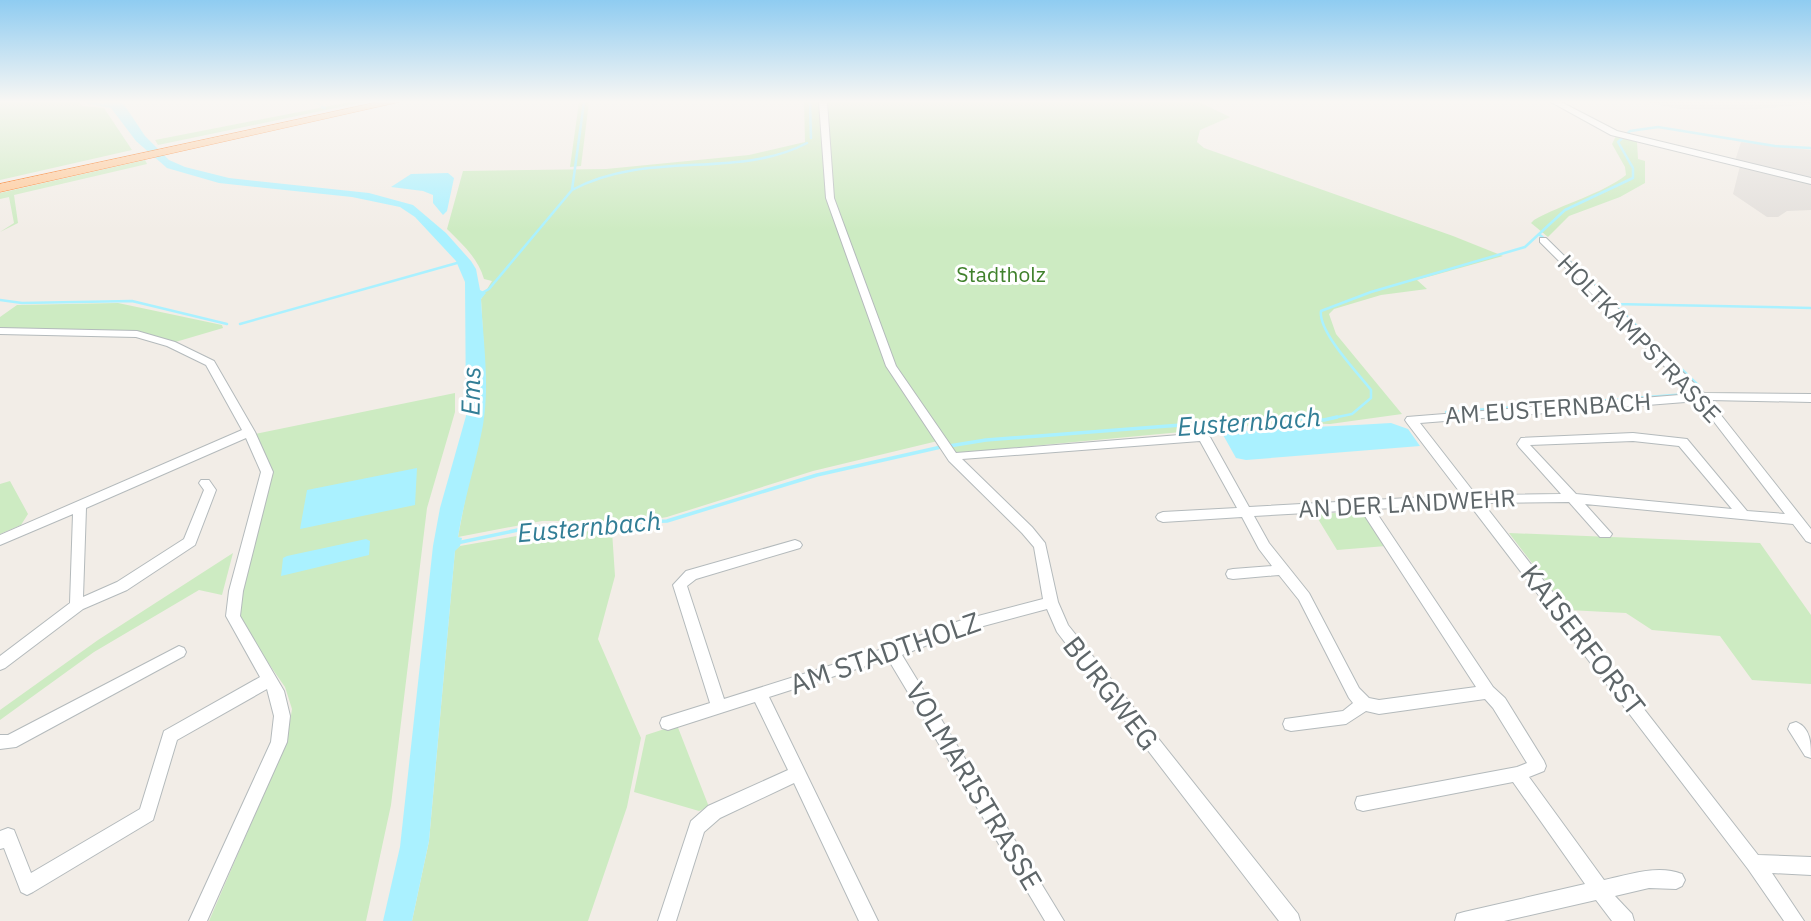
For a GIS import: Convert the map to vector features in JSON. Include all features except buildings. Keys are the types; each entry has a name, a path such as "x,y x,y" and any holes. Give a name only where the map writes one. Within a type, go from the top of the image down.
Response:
{"highway":[{"path":"0,186 184,145"}],"street":[{"name":"BURGWEG","path":"827,145 828,188 834,210 891,366 951,455 1040,546 1051,602 1062,628 1091,669 1290,921"},
{"path":"1659,145 1811,181"},
{"name":"HOLTKAMPSTRASSE","path":"1543,240 1702,397 1811,538"},
{"path":"0,331 137,334 171,344 209,363 249,432 267,472 233,604 233,616 276,691 282,716 279,742 198,921"},
{"name":"AM EUSTERNBACH","path":"1411,419 1702,397 1811,398"},
{"name":"KAISERFORST","path":"1411,419 1754,863 1795,921"},
{"path":"0,540 80,503 249,432"},
{"path":"951,455 1199,436 1207,440 1264,546 1304,597 1354,693 1364,704 1379,707 1488,692"},
{"path":"1605,534 1569,498 1523,444 1525,440 1633,437 1683,442 1742,513"},
{"path":"0,664 78,605 122,586 190,542 209,490 205,483"},
{"name":"AN DER LANDWEHR","path":"1163,517 1474,499 1569,498 1797,520"},
{"path":"78,605 80,503"},
{"path":"1363,803 1517,774 1538,766 1366,506"},
{"path":"719,708 680,585 691,575 795,545"},
{"path":"1233,574 1283,570"},
{"name":"AM STADTHOLZ","path":"668,723 892,652 959,627 1051,602"},
{"path":"0,742 10,742 179,652"},
{"name":"VOLMARISTRASSE","path":"892,652 1055,921"},
{"path":"0,841 8,836 27,886 147,814 170,736 270,680"},
{"path":"760,695 869,921"},
{"path":"1291,724 1346,718 1364,704"},
{"path":"1796,729 1811,751"},
{"path":"667,921 697,827 703,820 714,812 797,774"},
{"path":"1517,774 1601,892 1625,921"},
{"path":"1754,863 1811,866"},
{"path":"1464,921 1501,917 1649,879 1675,880"}],"shaded area":[{"path":"1740,145 1811,150 1811,179 1735,161"},
{"path":"1740,166 1811,183 1811,210 1787,211 1778,217 1767,217 1733,194"}],"green space":[{"path":"0,145 129,145 132,150 0,180"},
{"path":"573,145 584,145 581,166 570,167"},
{"name":"Stadtholz","path":"792,145 1200,145 1503,256 1417,280 1427,289 1381,295 1334,309 1329,314 1336,334 1402,414 1330,424 1277,423 956,453 946,439 813,471 667,517 644,521 542,521 458,537 486,389 481,299 492,281 484,279 474,258 447,229 463,171 606,169 749,155"},
{"path":"1613,145 1637,145 1638,159 1645,161 1645,183 1620,197 1569,216 1548,237 1531,223 1616,182 1626,175 1625,167"},
{"path":"145,160 147,164 14,195 18,223 0,232 14,223 9,197 0,199 0,193"},
{"path":"118,303 222,325 223,328 172,343 141,332 0,329 0,317 17,305"},
{"path":"455,393 455,412 427,508 391,805 366,921 209,921 287,740 292,709 285,687 241,624 238,602 273,471 255,434"},
{"path":"10,481 28,514 21,525 0,534 0,484"},
{"path":"1357,512 1366,516 1386,546 1337,550 1315,514"},
{"path":"612,531 615,576 598,639 641,738 627,807 588,921 412,921 429,841 455,550 460,546 540,532"},
{"path":"1509,533 1760,543 1811,615 1811,684 1752,680 1720,636 1652,630 1626,613 1568,610"},
{"path":"233,553 222,595 199,590 94,652 0,720 0,710 98,640"},
{"path":"677,725 709,807 699,811 634,792 646,735"}],"water":[{"name":"Ems","path":"141,145 154,145 169,160 185,167 229,178 369,193 413,205 446,233 471,261 476,269 480,290 486,293 481,299 486,378 485,409 458,537 462,538 455,551 429,841 412,921 383,921 400,847 433,546 440,508 466,416 465,282 456,261 415,217 400,207 352,197 219,183 167,168"},
{"path":"448,173 454,178 447,211 443,215 433,203 433,195 391,187 411,174"},
{"path":"1391,423 1408,429 1420,446 1246,460 1236,458 1222,433 1264,429"},
{"path":"417,468 415,505 300,529 307,490"},
{"path":"366,539 370,541 369,555 281,576 283,558 287,556"}],"waterway":[{"path":"572,190 578,145"},
{"path":"572,190 601,178 631,171 752,160 780,154 802,145"},
{"name":"Eusternbach","path":"1331,418 1352,414 1371,398 1371,390 1332,341 1322,320 1321,311 1371,292 1525,247 1565,210 1633,178 1633,168 1620,145"},
{"name":"Eusternbach","path":"1769,145 1811,148"},
{"path":"480,294 489,289 572,190"},
{"path":"1540,235 1585,275"},
{"path":"240,324 457,263"},
{"path":"1592,282 1614,304"},
{"path":"0,300 22,303 132,301 227,324"},
{"path":"1614,304 1811,308"},
{"path":"1614,304 1700,387"},
{"path":"1556,404 1687,394 1689,390"},
{"path":"1446,412 1545,405"},
{"name":"Eusternbach","path":"1331,418 1337,417"},
{"name":"Eusternbach","path":"1298,419 1331,418"},
{"name":"Eusternbach","path":"949,446 986,440 1259,419"},
{"name":"Eusternbach","path":"1259,419 1298,419"},
{"name":"Eusternbach","path":"1259,419 1298,419"},
{"name":"Eusternbach","path":"457,543 532,527 667,521 817,475 941,447"}]}
